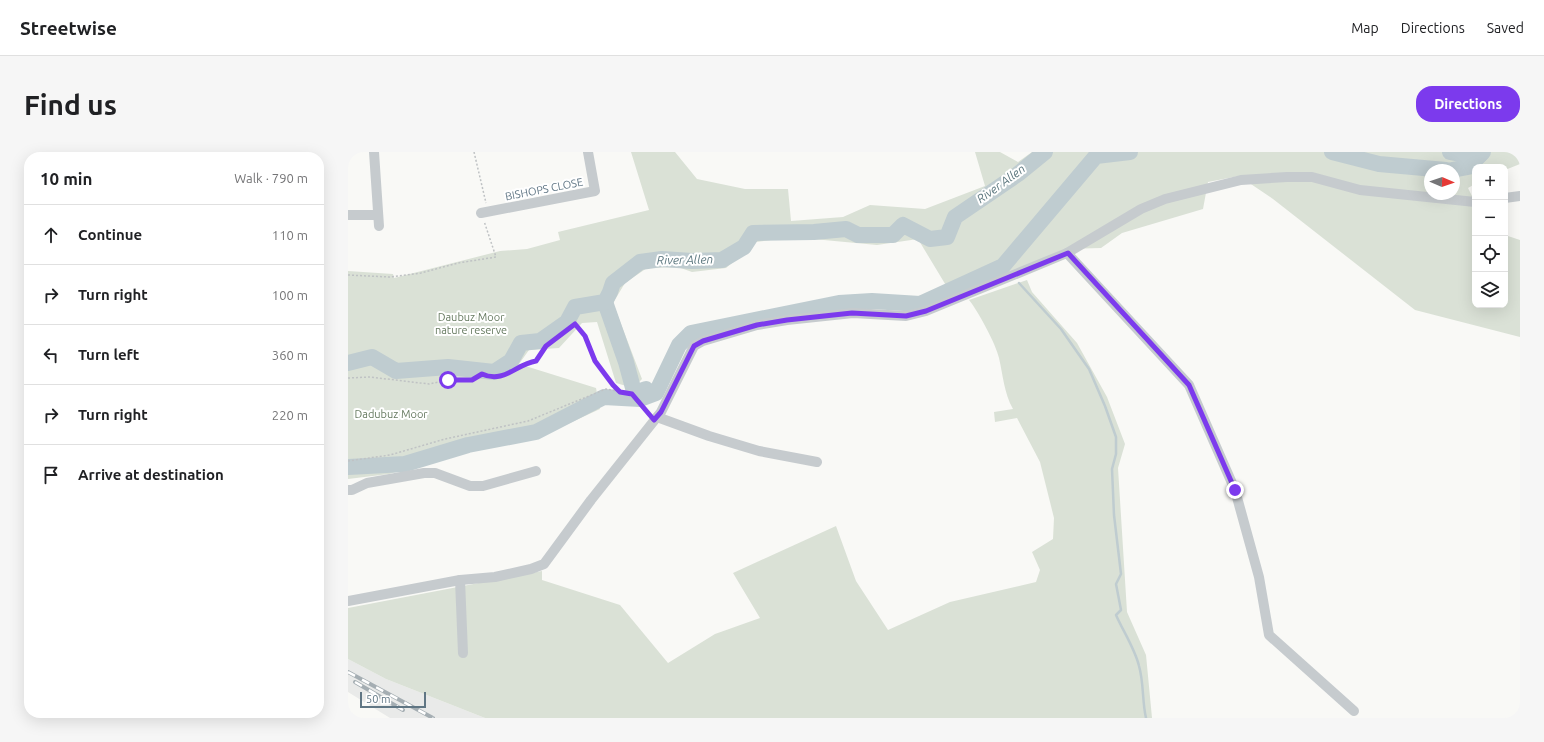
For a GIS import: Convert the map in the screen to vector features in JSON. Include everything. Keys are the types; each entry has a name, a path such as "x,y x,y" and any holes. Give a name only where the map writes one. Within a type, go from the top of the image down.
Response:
{"street":[{"path":"374,152 379,226"},
{"name":"BISHOPS CLOSE","path":"485,213 595,192 588,152"},
{"path":"348,601 460,580 495,577 531,569 544,564 661,412 694,346 703,341 757,325 787,320 852,313 906,316 926,311 1068,253 1141,209 1165,199 1241,180 1312,177 1360,190 1472,202"},
{"path":"1508,198 1520,196"},
{"path":"348,214 378,215"},
{"path":"1068,253 1189,385 1235,490 1259,577 1269,635 1354,711"},
{"path":"655,419 759,452 817,462"},
{"path":"348,490 352,490 367,483 424,473 435,473 470,486 483,486 536,471"},
{"path":"460,580 463,653"}],"path":[{"path":"348,275 389,277 421,273 458,263 496,257 485,213 474,152"},
{"path":"348,378 370,377 429,384 448,380 472,380 482,374 489,377 502,377 515,371 527,362 536,361 546,346 575,324 585,336 595,361 620,392"},
{"path":"348,461 390,456 445,439 528,421 606,389 632,394 655,419"}],"shaded area":[{"path":"348,659 386,679 485,718 390,718 348,692"}],"green space":[{"path":"631,152 675,152 697,179 745,189 788,189 791,221 843,217 870,205 925,209 985,186 975,152 1000,152 1018,162 1032,152 1520,152 1520,164 1508,169 1508,164 1472,164 1472,186 1468,188 1472,196 1472,308 1508,308 1508,236 1520,240 1520,337 1415,310 1273,199 1239,176 1208,182 1203,209 1122,233 1101,248 1065,249 953,297 918,239 877,245 792,237 756,242 726,268 692,272 678,267 647,268 625,283 613,303 642,379 633,388 616,383 597,322 582,323 559,348 529,350 519,364 596,388 600,409 544,435 448,457 389,474 348,479 348,271 393,274 394,278 500,251 527,249 560,240 558,232 649,210"},
{"path":"1027,280 1032,292 1077,343 1107,397 1125,444 1118,468 1127,612 1146,655 1152,718 485,718 386,679 348,659 348,608 542,571 542,580 620,605 668,663 715,634 760,618 733,573 836,526 856,581 888,630 950,602 1036,582 1040,570 1032,552 1053,539 1054,518 1040,462 1017,418 995,422 994,412 1013,409 1006,390 999,358 991,336 969,300"}],"waterway":[{"name":"River Allen","path":"348,363 372,357 396,371 448,367 494,372 511,361 521,343 540,341 567,322 575,307 605,302 613,283 640,262 662,259 692,261 722,260 744,247 753,233 814,232 846,229 858,235 893,235 903,225 930,239 947,237 955,217 1018,174 1045,152"},
{"path":"348,467 405,464 468,445 536,432 604,397 640,399 656,393 679,345 691,333 839,303 872,301 920,304 1003,266 1096,156 1130,152"},
{"path":"1332,152 1379,164 1424,168"},
{"name":"River Allen","path":"1450,152 1480,155 1483,152"},
{"path":"1460,168 1468,167 1480,155"},
{"path":"1003,266 1008,270"},
{"path":"1019,283 1061,329 1089,369 1105,406 1116,437 1116,454 1112,469 1114,515 1121,574 1116,584 1121,610 1116,615 1132,647 1141,672 1146,718"},
{"path":"605,302 626,362 633,388 637,392 646,389 648,394"}],"railway":[{"path":"348,672 433,718"},
{"path":"355,682 403,710"}],"route":[{"path":"448,380 472,380 482,374 489,377 502,377 515,371 527,362 536,361 546,346 575,324 585,336 595,361 613,385 620,392 632,394 654,420 661,412 694,346 703,341 757,325 787,320 852,313 906,316 926,311 1001,282 1068,253 1189,385 1235,490"}],"park label":[{"name":"Daubuz Moor nature reserve","path":"471,323"},
{"name":"Dadubuz Moor","path":"391,414"}]}
